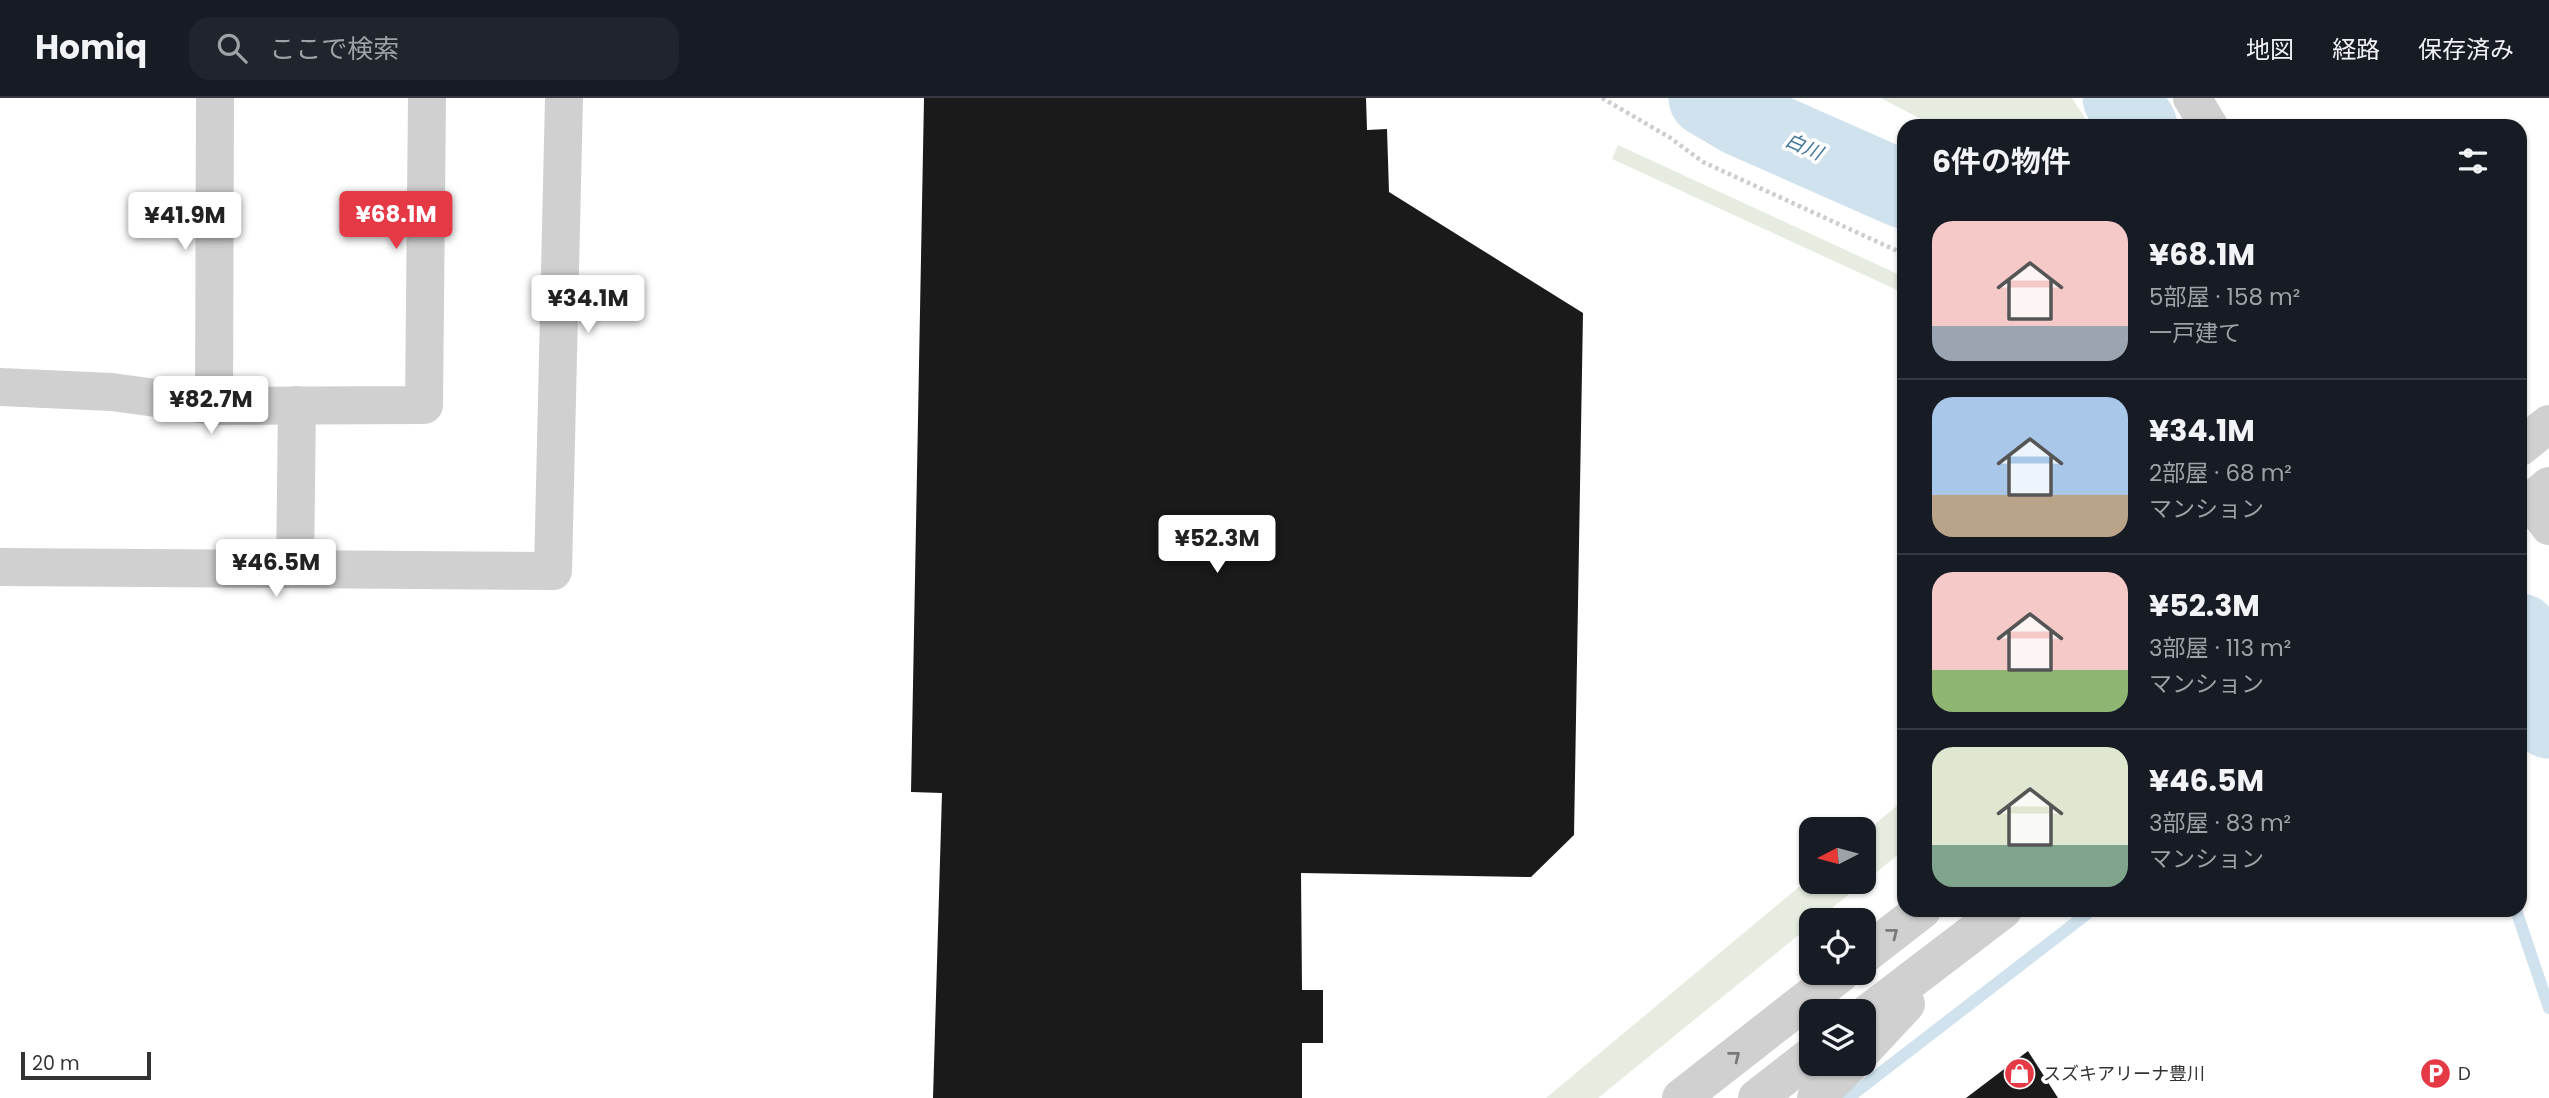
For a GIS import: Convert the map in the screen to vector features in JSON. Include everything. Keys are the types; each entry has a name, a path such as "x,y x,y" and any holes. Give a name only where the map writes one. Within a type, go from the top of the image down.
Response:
{"street":[{"path":"214,406 215,98"},
{"path":"0,387 112,393 214,406 424,405 427,98"},
{"path":"0,567 553,571 564,98"},
{"path":"2192,98 2206,119"},
{"path":"295,569 297,405"},
{"path":"2527,441 2549,424"},
{"path":"1876,946 1913,917"},
{"path":"1876,1007 1994,917"},
{"path":"1876,1036 1972,933"},
{"path":"1681,1098 1826,985"},
{"path":"1757,1098 1799,1065"},
{"path":"1815,1098 1838,1076"}],"path":[{"path":"1602,98 1669,137 1703,162 1897,251"}],"shaded area":[{"path":"1881,98 2072,98 2086,119 1921,119"},
{"path":"1618,145 1897,274 1897,290 1612,159"},
{"path":"1897,806 1897,856 1876,873 1876,823"},
{"path":"1799,887 1799,894 1849,894 1832,908 1799,908 1799,935 1598,1098 1546,1098"}],"building":[{"path":"924,98 1366,98 1367,130 1387,129 1389,192 1583,313 1574,835 1531,877 1301,873 1302,990 1323,990 1323,1043 1302,1043 1302,1098 933,1098 942,793 911,792"},
{"name":"スズキアリーナ豊川","path":"2028,1051 2058,1098 1966,1098"}],"waterway":[{"name":"白川","path":"1707,98 1741,118 1897,187"},
{"path":"2121,98 2134,119"},
{"name":"白川","path":"2527,653 2549,720"},
{"path":"1848,1098 2083,917"},
{"path":"2518,917 2549,1008"}],"place":[{"name":"スズキアリーナ豊川","path":"2020,1074"},
{"name":"D","path":"2435,1074"}]}
